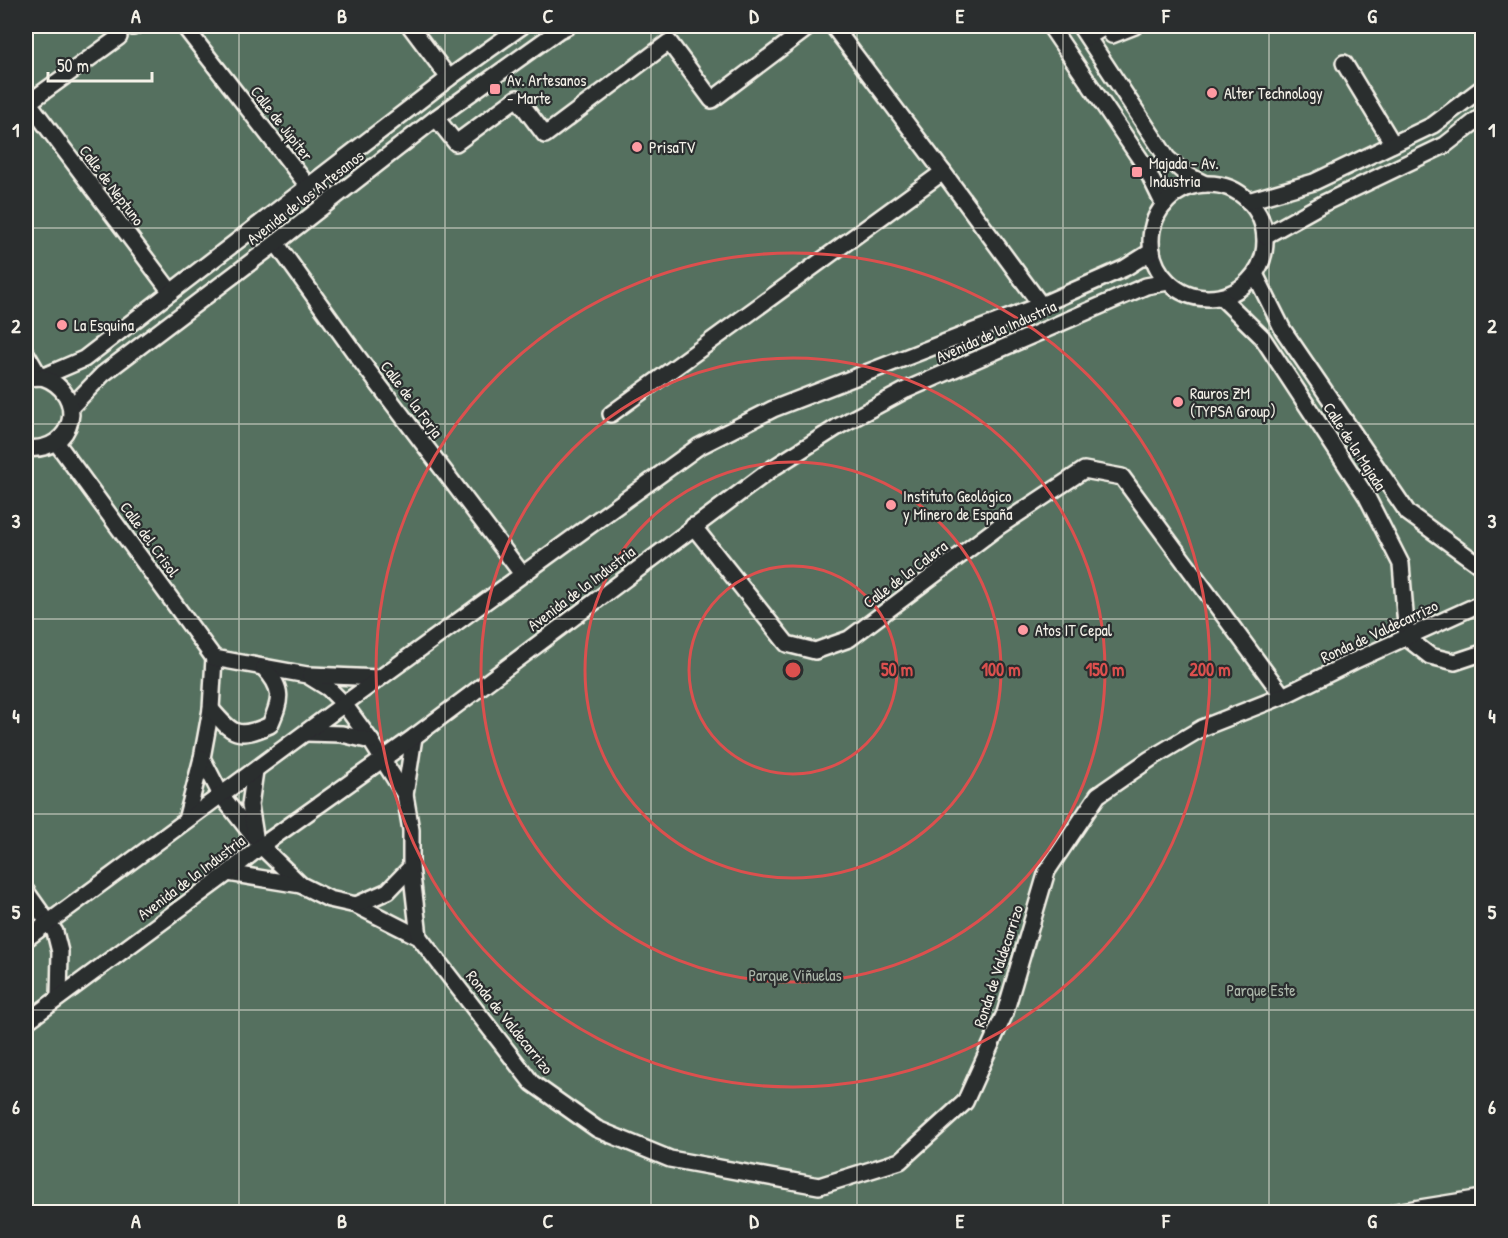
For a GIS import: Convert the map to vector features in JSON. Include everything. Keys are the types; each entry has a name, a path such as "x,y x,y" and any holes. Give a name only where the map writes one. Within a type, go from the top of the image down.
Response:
{"street":[{"name":"Calle de Júpiter","path":"184,26 308,186"},
{"path":"410,26 449,78"},
{"name":"Avenida de los Artesanos","path":"36,378 84,359 449,78 522,26"},
{"name":"Avenida de los Artesanos","path":"70,406 103,374 436,118 559,30 568,26"},
{"path":"436,118 456,144 517,98 545,135 669,42 712,100 810,26"},
{"path":"833,26 1041,305"},
{"path":"1050,26 1145,166 1164,205"},
{"path":"1135,26 1112,35 1106,26 1084,31 1167,158 1187,175 1205,184"},
{"path":"27,101 119,37"},
{"path":"1344,63 1393,144"},
{"path":"1248,201 1314,182 1433,125 1482,88"},
{"name":"Calle de Neptuno","path":"27,101 171,292"},
{"path":"1265,236 1324,203 1445,144 1482,117"},
{"path":"611,414 943,172"},
{"path":"1205,184 1235,191 1248,201 1257,211 1265,236 1264,256 1255,274 1246,285 1234,293 1202,299 1184,294 1168,282 1157,268 1152,251 1151,235 1155,219 1164,205 1176,194 1190,187 1205,184"},
{"name":"Calle de la Forja","path":"276,243 357,357 522,574"},
{"name":"Avenida de la Industria","path":"26,939 379,678 698,447 774,409 1041,305 1125,268 1152,251"},
{"name":"Calle de la Majada","path":"1255,274 1283,330 1408,513 1482,567"},
{"name":"Avenida de la Industria","path":"26,1022 228,873 258,842 414,737 773,468 839,426 906,390 1146,286 1168,282"},
{"name":"Calle de la Majada","path":"1221,297 1262,337 1366,497 1401,564 1407,638"},
{"path":"26,353 36,378 58,384 64,391 70,406 69,426 57,442 47,447 26,448"},
{"name":"Calle del Crisol","path":"57,442 214,658"},
{"name":"Calle de la Calera","path":"693,526 786,644 815,651 849,639 998,527 1084,470 1122,477 1283,696"},
{"name":"Ronda de Valdecarrizo","path":"420,936 532,1083 597,1129 669,1159 819,1186 900,1161 965,1102 1005,1013 1047,871 1098,795 1150,759 1202,728 1283,696 1482,603"},
{"path":"1407,638 1430,656 1455,662 1482,653"},
{"path":"186,820 202,759 211,709 214,658 307,675 379,678"},
{"path":"211,709 228,729 249,734 270,725 280,704 276,680 264,668"},
{"path":"307,675 328,688 344,704 405,795"},
{"path":"306,733 342,734 370,741"},
{"path":"414,737 405,795 411,830 411,867 420,936"},
{"path":"202,759 221,795 258,842 301,885 328,899 356,905 420,936"},
{"path":"255,771 250,805 258,842"},
{"path":"356,905 388,891 411,867"},
{"path":"228,873 301,885"},
{"path":"26,891 55,932 60,952 59,998"},
{"path":"1395,1212 1482,1198"}],"green space":[{"path":"26,26 1482,26 1482,1212 26,1212"}],"place":[{"name":"Av. Artesanos - Marte","path":"495,89"},
{"name":"Alter Technology","path":"1212,93"},
{"name":"PrisaTV","path":"637,147"},
{"name":"Majada - Av. Industria","path":"1137,172"},
{"name":"La Esquina","path":"62,325"},
{"name":"Rauros ZM (TYPSA Group)","path":"1178,402"},
{"name":"Instituto Geológico y Minero de España","path":"891,505"},
{"name":"Atos IT Cepal","path":"1023,630"}],"park label":[{"name":"Parque Viñuelas","path":"795,975"},
{"name":"Parque Este","path":"1261,990"}]}
